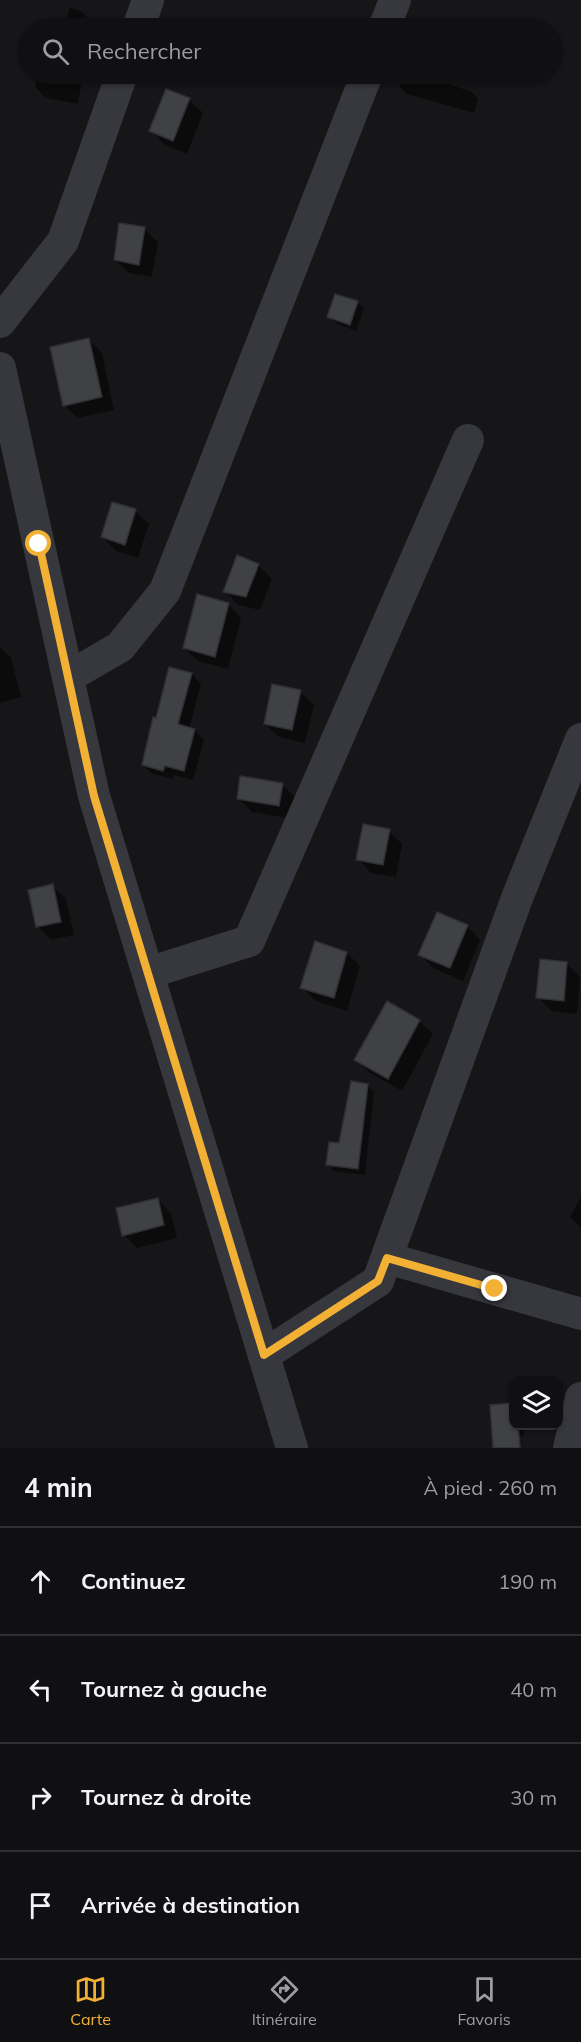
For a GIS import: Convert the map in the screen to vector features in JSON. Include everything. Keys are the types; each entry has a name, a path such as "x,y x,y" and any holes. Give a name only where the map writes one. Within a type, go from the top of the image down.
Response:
{"street":[{"path":"142,18 148,0"},
{"path":"388,18 395,0"},
{"path":"0,322 63,241 118,84"},
{"path":"68,677 120,647 165,591 363,84"},
{"path":"0,368 94,796 292,1448"},
{"path":"148,973 249,941 468,440"},
{"path":"264,1355 378,1281 517,898 581,739"},
{"path":"387,1258 581,1314"},
{"path":"569,1448 581,1398"}],"building":[{"path":"166,89 190,98 173,141 149,131"},
{"path":"119,223 145,227 139,265 114,260"},
{"path":"335,294 358,301 350,325 327,317"},
{"path":"89,338 102,397 63,406 50,347"},
{"path":"112,502 136,509 125,545 101,537"},
{"path":"237,555 259,564 246,597 223,592"},
{"path":"197,594 229,603 215,657 183,648"},
{"path":"169,667 192,673 178,724 195,729 184,771 165,766 163,771 142,765 153,717 156,718"},
{"path":"272,684 301,690 292,730 264,724"},
{"path":"240,776 283,783 279,806 237,799"},
{"path":"363,824 390,829 383,865 356,860"},
{"path":"53,884 61,922 36,927 28,890"},
{"path":"437,912 468,925 450,968 418,955"},
{"path":"315,941 347,952 334,998 300,988"},
{"path":"540,959 567,962 564,1001 536,998"},
{"path":"387,1001 420,1020 388,1079 354,1060"},
{"path":"351,1081 368,1084 358,1169 326,1165 329,1142 339,1143"},
{"path":"158,1198 164,1225 122,1236 116,1208"},
{"path":"509,1403 509,1430 518,1430 520,1448 493,1448 490,1405"}],"route":[{"path":"39,544 94,796 264,1355 378,1281 387,1258 495,1289"}]}
